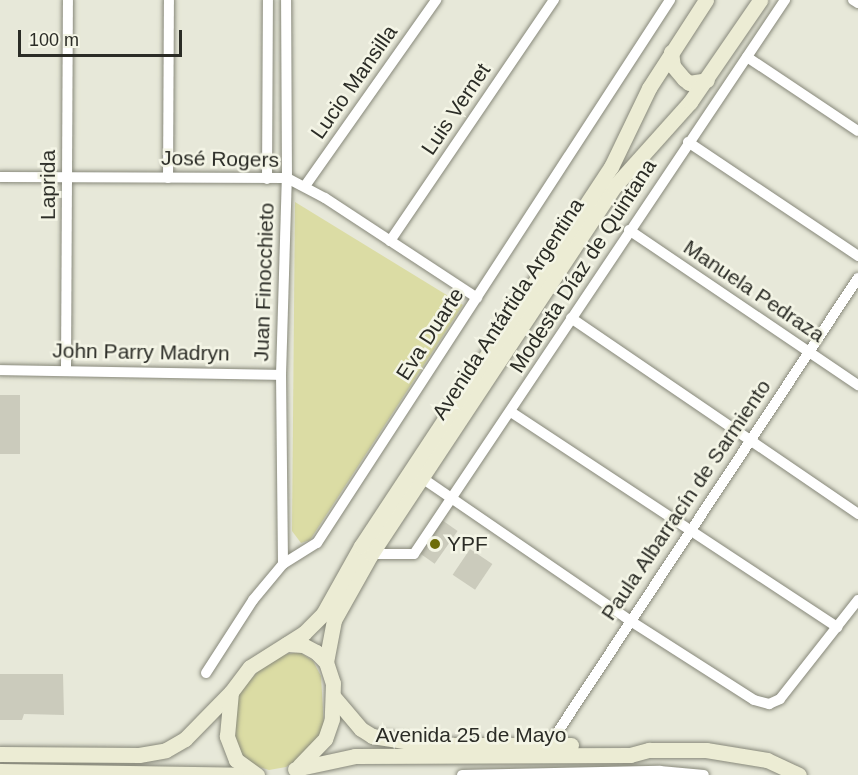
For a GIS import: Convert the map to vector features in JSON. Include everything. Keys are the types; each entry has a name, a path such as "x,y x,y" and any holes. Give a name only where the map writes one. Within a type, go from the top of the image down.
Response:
{"main road":[{"name":"Avenida Antártida Argentina","path":"231,692 250,667 287,644 323,614 367,536 611,167 671,52 706,0"},
{"name":"Avenida Antártida Argentina","path":"326,662 334,620 371,554 614,187 707,80 760,0"},
{"path":"671,52 673,66 689,83 707,80"},
{"path":"287,644 303,645 326,662 333,696 332,719 325,739 291,772"},
{"path":"0,754 139,754 166,750 185,739 231,692"},
{"path":"231,692 227,736 239,771"},
{"name":"Avenida 25 de Mayo","path":"333,696 360,729 372,736 430,745 635,746 649,750 734,753 767,760 799,775"},
{"name":"Avenida 25 de Mayo","path":"291,772 355,756 630,755 649,750"},
{"path":"0,771 239,771 257,775"}],"street":[{"name":"Laprida","path":"66,370 68,0"},
{"path":"168,178 169,0"},
{"name":"Juan Finocchieto","path":"267,179 268,0"},
{"name":"Juan Finocchieto","path":"283,564 281,375 287,178 286,0"},
{"name":"Lucio Mansilla","path":"305,186 436,0"},
{"name":"Luis Vernet","path":"390,241 554,0"},
{"name":"Eva Duarte","path":"206,673 252,600 283,564 317,543 670,0"},
{"name":"Modesta Díaz de Quintana","path":"371,554 414,554 511,412 687,142 785,0"},
{"path":"853,0 858,3"},
{"path":"747,57 858,131"},
{"path":"687,142 858,256"},
{"name":"José Rogers","path":"0,177 287,178 305,186 477,298"},
{"name":"Manuela Pedraza","path":"629,230 858,385"},
{"name":"Paula Albarracín de Sarmiento","path":"549,745 629,620 858,278"},
{"path":"571,318 858,514"},
{"name":"John Parry Madryn","path":"0,370 281,375"},
{"path":"511,412 837,627"},
{"path":"422,478 629,620 754,699 769,704 780,699 858,600"},
{"path":"462,775 660,771 704,775"}],"green space":[{"path":"295,202 463,305 310,540 301,543 292,531"},
{"path":"299,652 313,661 321,676 324,728 310,751 286,767 269,770 252,765 240,755 232,726 236,696 263,666 278,656"}],"building":[{"path":"0,395 20,395 20,454 0,454"},
{"path":"442,520 458,531 435,564 419,553"},
{"path":"470,549 492,564 475,590 453,575"},
{"path":"0,674 63,674 64,715 24,714 22,720 0,720"}],"place":[{"name":"YPF","path":"435,544"}]}
